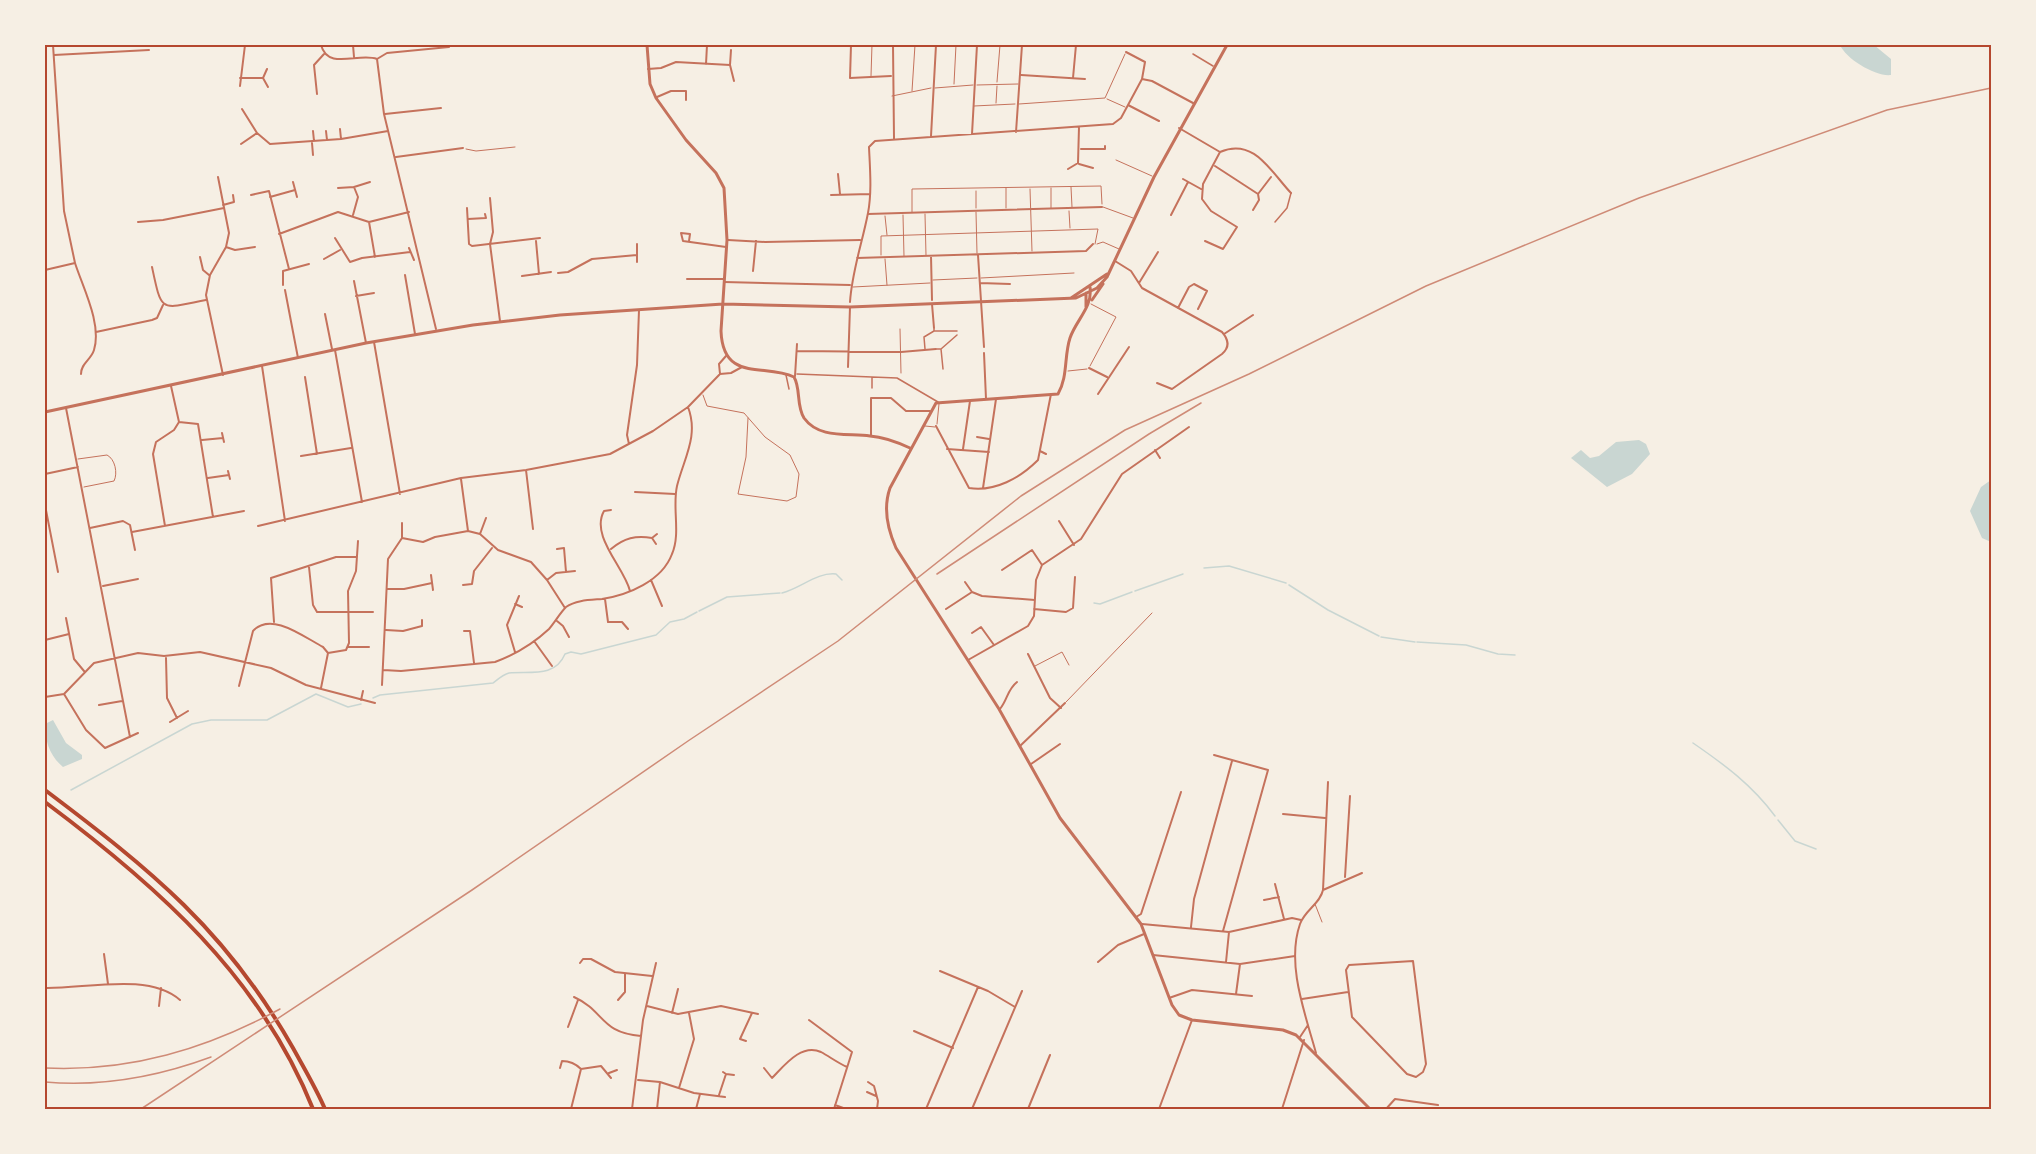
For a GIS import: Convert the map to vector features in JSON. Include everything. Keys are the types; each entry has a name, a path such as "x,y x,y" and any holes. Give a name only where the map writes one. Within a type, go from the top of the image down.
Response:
{"highway":[{"path":"45,790 146,867 219,940 271,1010 325,1109"},
{"path":"45,802 146,881 212,949 255,1004 290,1062 313,1109"}],"street":[{"path":"53,45 64,211 75,263 96,332 94,351 82,366 81,374"},
{"path":"240,86 245,45"},
{"path":"321,45 324,54 334,59 377,59 387,53 447,47"},
{"path":"353,45 354,58"},
{"path":"401,45 402,52"},
{"path":"647,45 650,84 656,98 686,140 721,180 726,195 727,240 722,339 728,355 742,367 754,372 795,376 872,376 902,379 937,403 1058,394 1065,371 1070,338 1115,261 1179,128 1226,45"},
{"path":"706,64 707,45"},
{"path":"851,45 850,78 891,76"},
{"path":"893,45 891,76 894,139"},
{"path":"931,136 936,45"},
{"path":"972,134 977,45"},
{"path":"1016,132 1022,45"},
{"path":"1073,79 1076,45"},
{"path":"731,47 730,65 734,81"},
{"path":"54,55 149,50"},
{"path":"848,376 851,286 870,194 870,145 877,140 1016,132 1116,123 1142,79 1145,62 1126,52"},
{"path":"317,94 314,65 324,54"},
{"path":"1193,54 1213,66"},
{"path":"377,59 384,114 436,329"},
{"path":"648,69 661,68 673,62 730,65"},
{"path":"263,78 267,69"},
{"path":"1021,75 1085,80"},
{"path":"240,78 263,78"},
{"path":"263,78 268,87"},
{"path":"1142,79 1152,81 1193,103"},
{"path":"311,90 317,89"},
{"path":"656,98 671,91 686,91 686,100"},
{"path":"434,103 434,109"},
{"path":"1127,106 1159,121"},
{"path":"384,114 441,108"},
{"path":"242,109 257,133 270,144 341,139 388,131"},
{"path":"1078,163 1079,127"},
{"path":"1179,128 1220,152 1241,148 1256,154 1291,193 1287,208 1275,222"},
{"path":"340,129 341,139"},
{"path":"326,130 327,140"},
{"path":"313,131 313,155"},
{"path":"241,144 257,133"},
{"path":"1079,149 1099,149 1105,146"},
{"path":"396,157 464,148"},
{"path":"1205,241 1223,249 1237,226 1206,206 1202,189 1220,152"},
{"path":"1068,169 1078,163 1093,168"},
{"path":"1214,166 1258,194"},
{"path":"838,174 840,194"},
{"path":"218,177 229,233 226,247 210,275 206,300 223,375"},
{"path":"1255,209 1259,200 1258,194 1271,177"},
{"path":"1183,179 1202,189"},
{"path":"293,182 297,197"},
{"path":"338,188 354,187 370,182"},
{"path":"1171,215 1188,182"},
{"path":"353,215 358,197 354,187"},
{"path":"270,197 295,190"},
{"path":"251,195 269,191 289,269"},
{"path":"831,195 870,194"},
{"path":"138,222 163,220 223,206 234,202 233,195"},
{"path":"490,198 493,232 490,244 500,322"},
{"path":"867,214 1102,207"},
{"path":"467,208 472,246 540,238"},
{"path":"279,234 304,226 329,213 353,215 369,222 409,212"},
{"path":"468,219 486,218 485,214"},
{"path":"369,222 375,257"},
{"path":"335,238 340,250 350,262 410,252"},
{"path":"536,239 539,274"},
{"path":"727,240 860,240"},
{"path":"689,241 726,247"},
{"path":"753,271 756,241"},
{"path":"637,244 637,262"},
{"path":"855,258 1086,252 1094,244"},
{"path":"226,247 235,250 255,247"},
{"path":"409,248 414,260"},
{"path":"324,259 340,250"},
{"path":"1138,283 1158,252"},
{"path":"558,273 568,272 588,260 637,255"},
{"path":"977,255 984,347"},
{"path":"931,256 934,330"},
{"path":"200,257 203,270 210,275"},
{"path":"1115,261 1131,271 1138,283 1224,334 1228,342 1222,354 1172,389 1157,383"},
{"path":"45,270 75,263"},
{"path":"283,285 282,272 309,264"},
{"path":"152,267 159,300 163,305 170,307 206,300"},
{"path":"522,276 551,272"},
{"path":"405,274 415,334"},
{"path":"1071,298 1108,274"},
{"path":"687,279 851,286"},
{"path":"354,281 366,343"},
{"path":"45,412 436,329 723,304 980,303 1076,298 1088,293 1103,282"},
{"path":"980,283 1010,284"},
{"path":"1178,308 1189,287 1194,284 1207,291 1198,309"},
{"path":"1088,288 1088,305"},
{"path":"285,290 298,358"},
{"path":"356,296 374,293"},
{"path":"1076,298 1088,305"},
{"path":"96,332 152,321 157,318 163,305"},
{"path":"629,445 627,435 637,367 639,310"},
{"path":"325,314 362,502"},
{"path":"1224,334 1253,315"},
{"path":"107,330 108,336"},
{"path":"925,350 924,337 934,330 957,330"},
{"path":"797,351 936,350 941,349 957,335"},
{"path":"374,342 400,494"},
{"path":"797,344 795,376 799,407 812,427 830,433 888,439 910,448"},
{"path":"1098,394 1107,377 1123,360 1130,346"},
{"path":"941,349 943,369"},
{"path":"984,353 986,399"},
{"path":"720,374 719,364 728,355"},
{"path":"262,366 285,520"},
{"path":"258,526 461,478 526,470 604,456 629,445 688,407 720,374 731,373 742,367"},
{"path":"1089,368 1107,377"},
{"path":"901,373 902,379"},
{"path":"786,375 789,388 794,387"},
{"path":"872,376 872,388"},
{"path":"305,377 317,454"},
{"path":"784,386 787,382"},
{"path":"165,526 154,447 156,442 174,430 178,422 171,386"},
{"path":"936,426 969,488 983,488 1006,483 1039,458 1051,394"},
{"path":"871,436 871,398 891,398 906,411 930,411"},
{"path":"983,488 997,398"},
{"path":"963,449 970,400"},
{"path":"937,403 930,411 910,448 888,495 887,518 893,541 999,709 1073,836 1141,924 1168,998 1179,1015 1192,1020 1283,1030 1302,1039 1370,1109"},
{"path":"383,670 401,671 495,662 534,641 556,621 565,608 630,591 651,579 664,568 673,553 676,532 675,494 684,457 693,437 693,420 688,407"},
{"path":"66,408 103,586 114,658 130,737"},
{"path":"178,422 198,424 213,517"},
{"path":"968,660 1032,622 1038,571 1042,565 1081,539 1122,474 1189,427"},
{"path":"201,440 224,440 222,433"},
{"path":"977,437 990,439"},
{"path":"301,456 352,447"},
{"path":"948,449 989,452"},
{"path":"1155,450 1160,458"},
{"path":"1040,451 1046,454"},
{"path":"45,474 78,467"},
{"path":"526,470 532,529"},
{"path":"207,479 229,475"},
{"path":"461,478 468,531"},
{"path":"635,492 675,494"},
{"path":"45,506 58,572"},
{"path":"600,506 604,511"},
{"path":"604,511 611,510"},
{"path":"132,532 244,511"},
{"path":"604,511 600,519 603,540 610,549 612,559 624,573 630,591"},
{"path":"480,534 486,518"},
{"path":"90,528 123,521 130,525 135,550"},
{"path":"1059,521 1074,544"},
{"path":"382,685 388,559 402,538 402,523"},
{"path":"402,538 423,542 435,537 468,531 480,534 493,548 527,559 548,580 565,608"},
{"path":"610,549 622,540 638,536 652,538 657,534"},
{"path":"652,538 656,544"},
{"path":"328,653 344,652 348,647 348,591 356,571 358,541"},
{"path":"463,585 472,584 474,571 493,548"},
{"path":"557,549 564,548 566,572"},
{"path":"1002,570 1032,550 1042,565"},
{"path":"274,622 271,578 336,557 357,557"},
{"path":"309,567 315,610 322,613 373,612"},
{"path":"548,580 556,573 575,571"},
{"path":"431,575 433,590"},
{"path":"1034,609 1066,612 1073,608 1075,576"},
{"path":"103,586 138,579"},
{"path":"651,579 662,606"},
{"path":"965,582 972,592 982,596 1035,600"},
{"path":"387,589 404,589 432,583"},
{"path":"946,609 972,592"},
{"path":"515,652 507,625 519,596"},
{"path":"604,627 608,622 605,598"},
{"path":"515,604 522,607"},
{"path":"66,618 74,658 84,671"},
{"path":"385,630 411,630 422,626 422,620"},
{"path":"556,621 569,637"},
{"path":"626,624 629,621"},
{"path":"239,686 253,631 264,623 274,622 323,647 328,653"},
{"path":"608,622 626,624"},
{"path":"626,624 628,629"},
{"path":"972,633 981,627 994,645"},
{"path":"464,632 470,630 474,664"},
{"path":"561,634 566,631"},
{"path":"45,640 69,634"},
{"path":"534,641 552,666"},
{"path":"348,647 369,647"},
{"path":"45,697 64,694 94,663 143,652 166,656 200,652 272,668 306,685 375,703"},
{"path":"321,689 328,653"},
{"path":"1028,654 1050,698 1060,708"},
{"path":"166,656 167,698 177,718"},
{"path":"999,709 1005,702 1009,688 1017,682"},
{"path":"1013,686 1016,689"},
{"path":"361,700 363,691"},
{"path":"64,694 86,730 105,748 138,733"},
{"path":"99,705 122,701"},
{"path":"1020,746 1065,703"},
{"path":"170,722 188,711"},
{"path":"1030,764 1060,744"},
{"path":"1214,755 1268,771 1223,931"},
{"path":"1191,927 1194,899 1233,760"},
{"path":"1316,1053 1302,999 1295,956 1296,937 1301,920 1315,904 1323,890 1328,782"},
{"path":"1135,917 1141,914 1181,792"},
{"path":"1345,879 1350,796"},
{"path":"1283,814 1326,819"},
{"path":"1323,890 1362,873"},
{"path":"1275,884 1284,919"},
{"path":"1264,900 1279,897"},
{"path":"1141,924 1229,932 1284,919 1301,920"},
{"path":"1226,963 1229,932"},
{"path":"1098,962 1118,945 1145,934"},
{"path":"104,954 108,985"},
{"path":"1153,955 1240,964 1295,956"},
{"path":"580,963 583,956 610,970 625,974 652,976"},
{"path":"1413,961 1426,1064 1420,1076 1411,1077 1407,1074 1356,1024 1352,1017 1348,992 1346,970 1349,965 1413,961"},
{"path":"632,1109 641,1036 656,963"},
{"path":"1236,994 1240,964"},
{"path":"940,971 978,987 1015,1007"},
{"path":"618,1000 625,992 625,974"},
{"path":"45,988 108,985 161,988 180,1000"},
{"path":"926,1109 978,987"},
{"path":"159,1006 161,988"},
{"path":"672,1014 678,989"},
{"path":"1168,998 1192,990 1252,996"},
{"path":"972,1109 1022,992"},
{"path":"1302,999 1348,992"},
{"path":"574,997 615,1031 641,1036"},
{"path":"567,1027 579,999"},
{"path":"646,1006 672,1014 721,1006 758,1014"},
{"path":"679,1088 694,1039 688,1013"},
{"path":"746,1041 740,1039 753,1013"},
{"path":"808,1020 852,1052 835,1107 846,1109"},
{"path":"1159,1109 1192,1020"},
{"path":"1282,1109 1308,1025"},
{"path":"914,1031 952,1048"},
{"path":"764,1068 771,1078 802,1052 815,1050 848,1067"},
{"path":"1028,1109 1050,1055"},
{"path":"560,1068 562,1061 566,1061 574,1063 581,1069"},
{"path":"581,1069 596,1065 609,1073 611,1078"},
{"path":"572,1109 581,1069"},
{"path":"609,1073 617,1070"},
{"path":"719,1095 725,1073 734,1076"},
{"path":"636,1080 660,1082 700,1094 725,1097"},
{"path":"657,1109 660,1082"},
{"path":"868,1082 874,1086 877,1109"},
{"path":"867,1092 877,1096"},
{"path":"696,1109 700,1094"},
{"path":"1386,1109 1395,1099 1436,1104 1434,1109"}],"lane":[{"path":"871,77 872,45"},
{"path":"912,92 915,45"},
{"path":"954,86 956,45"},
{"path":"996,105 1000,45"},
{"path":"1105,98 1126,52"},
{"path":"892,96 954,86 1020,84"},
{"path":"974,106 1105,98 1127,106"},
{"path":"464,148 476,151 514,147"},
{"path":"1116,160 1154,177"},
{"path":"1070,230 1071,186"},
{"path":"912,213 912,189 1101,186 1102,207 1135,218"},
{"path":"1030,187 1032,253"},
{"path":"1051,187 1051,210"},
{"path":"975,188 977,255"},
{"path":"1006,188 1006,210"},
{"path":"925,212 926,256"},
{"path":"903,213 904,257"},
{"path":"884,214 887,236"},
{"path":"886,285 881,236 1098,229 1094,244 1103,242 1120,250"},
{"path":"851,286 1074,273"},
{"path":"1065,371 1084,371 1089,368 1116,317 1088,305"},
{"path":"900,329 901,373"},
{"path":"703,393 707,406 740,411 748,418 795,460 799,481 796,496 792,500 738,494 746,457 748,418"},
{"path":"923,425 936,426 937,403"},
{"path":"76,460 107,454 113,462 114,480 82,488"},
{"path":"1065,703 1152,613"},
{"path":"1035,666 1062,651 1069,664"},
{"path":"1315,904 1322,922"}],"shaded area":[{"path":"1840,45 1874,45 1891,59 1891,75 1878,73 1862,66 1848,56"},
{"path":"1639,440 1646,444 1650,454 1632,474 1607,487 1571,458 1581,450 1590,458 1599,456 1616,442"},
{"path":"1991,480 1991,542 1982,538 1970,511 1981,487"},
{"path":"53,720 66,743 82,755 82,759 63,767 55,758 47,743 45,731 45,724"}],"waterway":[{"path":"1204,568 1229,566 1286,583"},
{"path":"782,593 822,575 836,574 842,580"},
{"path":"1135,591 1183,574"},
{"path":"1289,585 1328,610 1379,636"},
{"path":"1094,603 1100,604 1132,592"},
{"path":"699,611 727,597 780,593"},
{"path":"373,698 380,695 493,683 509,673 541,672 555,667 565,654 571,652 581,654 656,635 670,622 684,619 697,612"},
{"path":"1381,637 1415,642"},
{"path":"1417,642 1466,645 1498,654 1515,655"},
{"path":"71,790 192,724 211,720 267,720 316,694 348,707 361,704"},
{"path":"1693,743 1737,776 1775,816"},
{"path":"1778,820 1795,841 1816,849"}],"railway":[{"path":"141,1109 472,890 838,641 1021,496 1125,430 1249,374 1426,286 1639,198 1887,110 1991,88"},
{"path":"937,574 1149,434 1201,403"},
{"path":"45,1068 107,1066 167,1055 224,1036 280,1009"},
{"path":"45,1082 87,1083 129,1079 170,1070 211,1057"}]}
